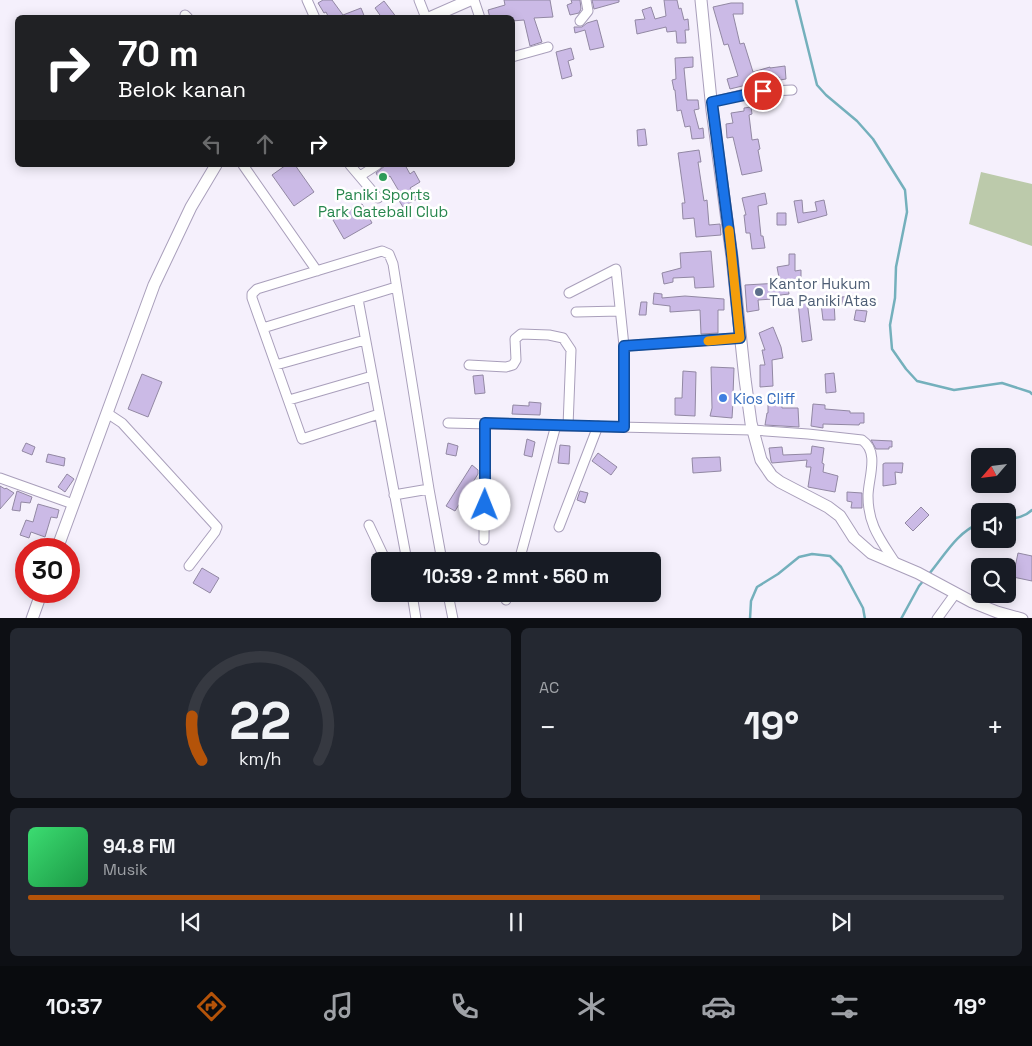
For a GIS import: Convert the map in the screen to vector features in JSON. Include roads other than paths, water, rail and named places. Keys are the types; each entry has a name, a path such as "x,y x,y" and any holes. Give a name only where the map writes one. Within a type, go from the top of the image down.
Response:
{"street":[{"path":"307,0 314,15"},
{"path":"419,0 426,15"},
{"path":"435,15 470,0"},
{"path":"474,0 479,15"},
{"path":"580,21 588,11 586,0"},
{"path":"701,0 740,338 752,430 761,460 772,476 780,482 828,507 840,516 854,538 870,553 980,605 1009,617 1022,618"},
{"path":"515,56 548,47"},
{"path":"712,102 753,92 792,90"},
{"path":"61,538 154,285 187,214 215,167"},
{"path":"244,167 317,272"},
{"path":"352,167 378,198"},
{"path":"360,176 374,167"},
{"path":"379,414 302,439 252,294 257,290 386,251 389,254 440,552"},
{"path":"568,294 616,269 624,346 624,427"},
{"path":"263,328 396,287"},
{"path":"358,299 405,552"},
{"path":"576,312 620,311"},
{"path":"468,365 506,367 513,365 516,360 515,339 521,334 563,338 571,350 568,426"},
{"path":"624,346 740,338"},
{"path":"276,365 365,340"},
{"path":"289,400 372,376"},
{"path":"107,413 122,423 216,527 215,532 189,566"},
{"path":"448,423 752,430 860,440 865,442 871,452 868,495 870,520 897,565"},
{"path":"484,540 485,423"},
{"path":"521,552 556,425"},
{"path":"559,527 598,426"},
{"path":"0,478 73,504"},
{"path":"394,495 428,489"},
{"path":"369,525 382,552"},
{"path":"937,618 955,594"},
{"path":"413,602 414,617"},
{"path":"450,602 453,618"},
{"path":"32,618 38,603"}],"waterway":[{"path":"796,0 817,85 857,121 873,139 905,190 907,212 896,267 895,298 890,325 892,349 917,381 954,390 1002,383 1032,394"},
{"path":"1016,518 1021,517 1032,510"},
{"path":"929,574 946,552 971,528"},
{"path":"750,618 751,601 757,587 778,574 799,557 812,554 830,556 841,567 863,608 865,618"},
{"path":"902,618 924,580"}],"place":[{"name":"Paniki Sports Park Gateball Club","path":"383,177"},
{"name":"Kantor Hukum Tua Paniki Atas","path":"759,292"},
{"name":"Kios Cliff","path":"723,398"}]}
